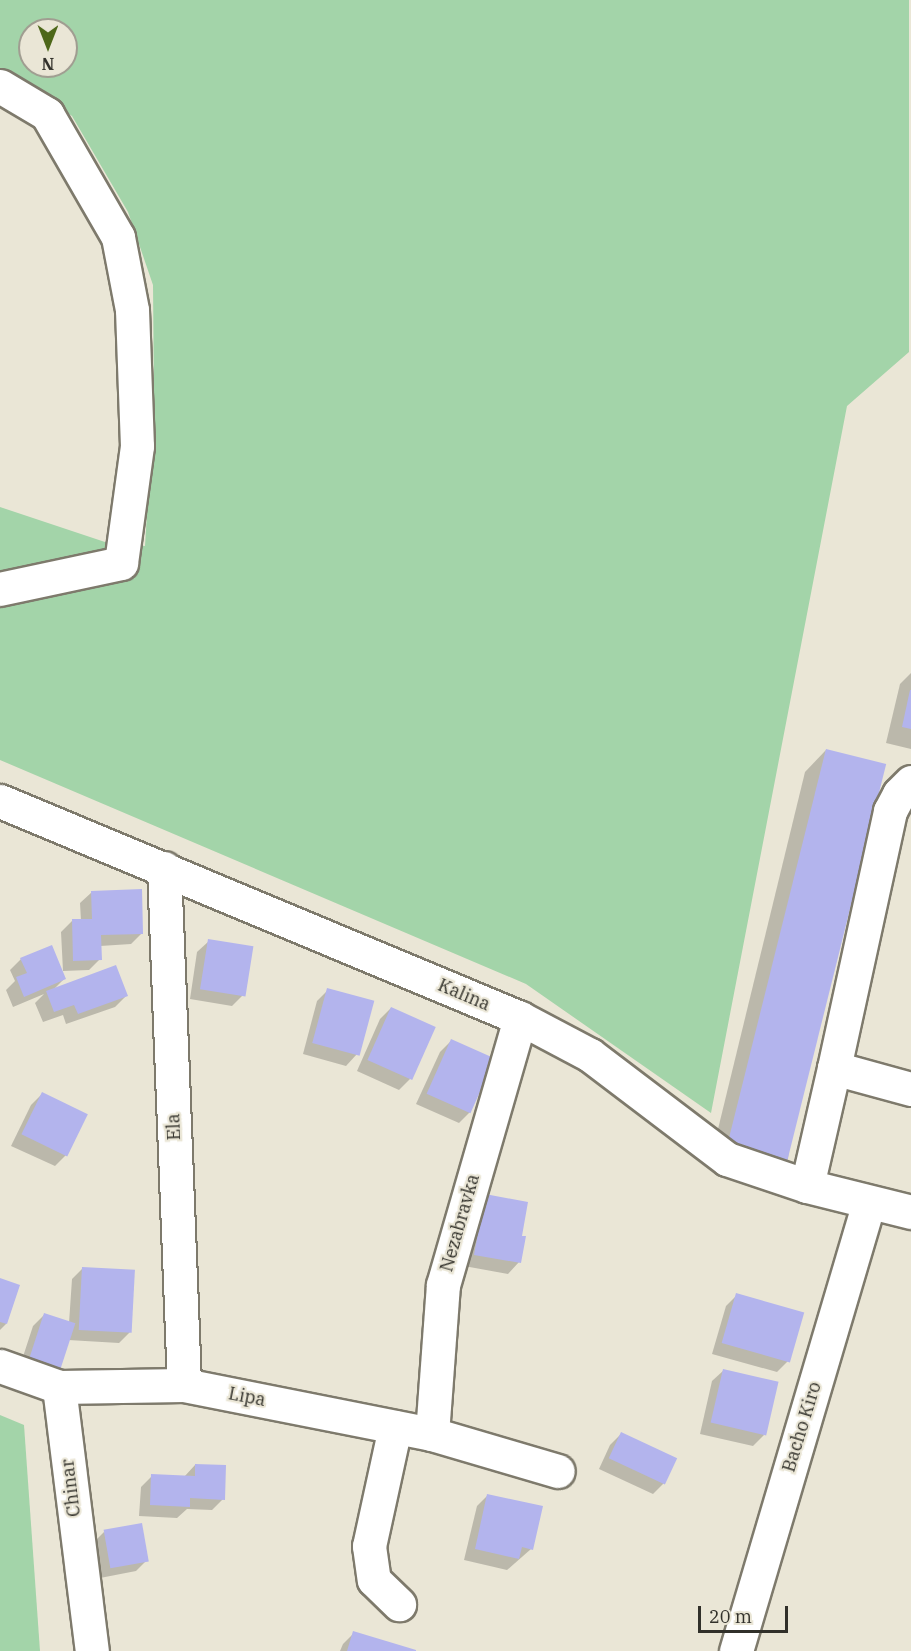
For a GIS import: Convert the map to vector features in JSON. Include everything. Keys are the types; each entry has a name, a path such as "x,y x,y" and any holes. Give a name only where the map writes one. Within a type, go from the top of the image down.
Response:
{"street":[{"path":"0,86 47,114 118,237 132,310 137,446 121,563 0,589"},
{"path":"807,1186 890,812 899,794 911,782"},
{"name":"Kalina","path":"0,801 520,1018 590,1055 728,1159 807,1186 911,1212"},
{"name":"Ela","path":"164,868 184,1385"},
{"name":"Nezabravka","path":"432,1434 443,1285 520,1018"},
{"path":"834,1068 911,1089"},
{"name":"Bacho Kiro","path":"736,1651 869,1203"},
{"path":"0,1366 59,1387"},
{"name":"Lipa","path":"59,1387 184,1385 432,1434 558,1471"},
{"name":"Chinar","path":"59,1387 92,1651"},
{"path":"395,1427 369,1546 374,1580 399,1605"}],"green space":[{"path":"0,0 909,0 909,352 847,406 711,1113 526,984 0,760 0,507 105,542 145,546 154,399 153,285 128,212 72,116 0,68"},
{"path":"0,1415 24,1425 40,1651 0,1651"}],"building":[{"path":"911,690 911,729 902,727"},
{"path":"826,749 886,764 787,1160 727,1145"},
{"path":"142,889 143,934 101,935 102,960 73,961 72,919 92,919 91,891"},
{"path":"208,939 253,946 245,997 200,989"},
{"path":"52,945 66,979 24,997 16,977 27,973 20,958"},
{"path":"116,965 128,996 78,1014 74,1005 54,1012 46,991"},
{"path":"327,988 374,1001 360,1056 312,1043"},
{"path":"391,1007 436,1027 412,1080 367,1060"},
{"path":"451,1039 495,1059 470,1113 427,1094"},
{"path":"42,1092 88,1114 67,1157 21,1134"},
{"path":"485,1194 528,1202 522,1236 526,1236 521,1263 474,1255"},
{"path":"82,1267 135,1270 132,1333 79,1330"},
{"path":"0,1278 20,1285 7,1324 0,1322"},
{"path":"736,1293 804,1313 790,1363 722,1343"},
{"path":"44,1313 75,1323 59,1374 28,1363"},
{"path":"723,1369 779,1382 766,1435 711,1423"},
{"path":"621,1432 677,1458 665,1484 609,1458"},
{"path":"195,1464 226,1465 225,1500 190,1498 190,1507 150,1505 151,1474 195,1476"},
{"path":"487,1494 543,1506 533,1550 522,1547 519,1559 475,1549"},
{"path":"142,1523 149,1561 110,1568 104,1530"},
{"path":"353,1631 416,1650 416,1651 347,1651"}]}
